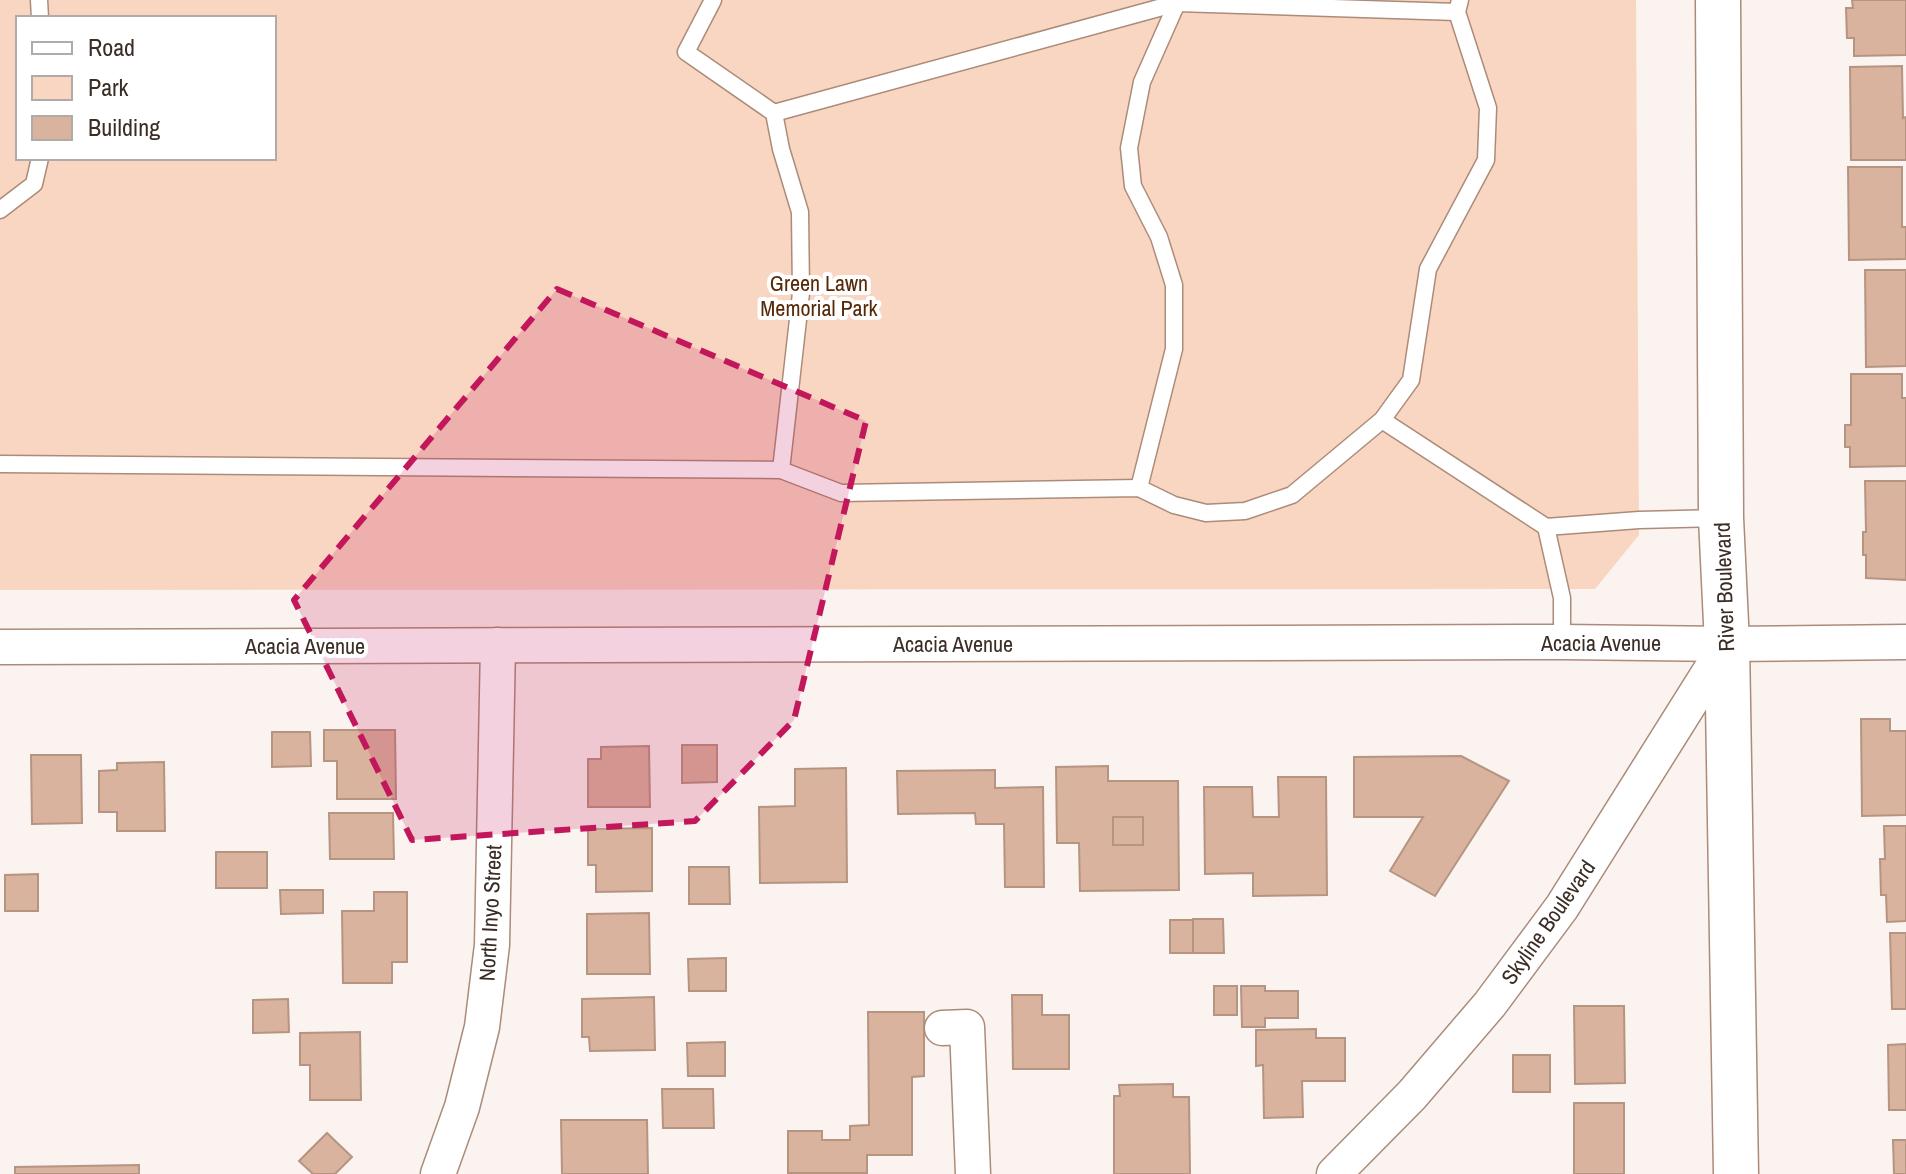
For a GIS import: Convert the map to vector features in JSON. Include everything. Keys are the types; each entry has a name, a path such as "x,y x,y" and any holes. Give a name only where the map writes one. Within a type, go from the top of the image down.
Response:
{"main road":[{"name":"River Boulevard","path":"1718,0 1721,518 1727,644 1736,1174"}],"street":[{"name":"Acacia Avenue","path":"0,647 1906,642"},
{"name":"Skyline Boulevard","path":"1334,1174 1412,1095 1508,980 1562,907 1727,644"},
{"name":"North Inyo Street","path":"438,1174 462,1107 482,1027 492,945 498,645"},
{"path":"942,1028 967,1027 973,1174"}],"lane":[{"path":"713,0 686,52 774,113 800,212 801,293 781,470"},
{"path":"0,464 781,470 841,493 1139,488 1174,505 1206,513 1245,511 1292,495 1382,420 1411,380 1428,269 1486,160 1488,108 1458,6 1176,1 774,113"},
{"path":"1139,488 1174,349 1174,285 1159,237 1133,186 1129,148 1142,82 1176,1"},
{"path":"0,210 34,184 40,160"},
{"path":"1382,420 1546,527 1721,518"},
{"path":"1546,527 1562,598 1562,642"}],"highlighted area":[{"path":"557,289 866,421 794,720 695,821 412,840 294,600"}],"green space":[{"name":"Green Lawn Memorial Park","path":"0,0 1636,0 1639,535 1595,589 0,590"}],"building":[{"path":"1852,0 1906,0 1906,55 1854,56 1854,38 1847,38 1846,8 1853,8"},
{"path":"1902,66 1906,160 1851,160 1850,67"},
{"path":"1848,167 1902,167 1902,227 1906,227 1906,259 1849,260"},
{"path":"1865,270 1906,270 1906,366 1866,367"},
{"path":"1851,374 1902,374 1902,398 1906,398 1906,466 1850,467 1850,447 1845,447 1845,425 1851,425"},
{"path":"1865,481 1906,481 1906,580 1866,578 1866,555 1863,555"},
{"path":"1861,719 1890,719 1890,731 1906,731 1906,815 1862,816"},
{"path":"324,730 395,730 396,799 337,799 337,761 324,761"},
{"path":"272,732 310,732 311,766 272,767"},
{"path":"682,745 717,745 717,782 682,783"},
{"path":"649,746 650,807 588,807 588,759 601,759 601,747"},
{"path":"31,755 81,755 82,823 32,824"},
{"path":"1461,756 1509,781 1435,896 1390,871 1423,817 1354,817 1354,757"},
{"path":"164,762 165,831 117,831 117,812 99,812 99,771 117,770 117,763"},
{"path":"1108,766 1108,781 1178,781 1179,890 1080,891 1079,843 1057,843 1056,767","holes":["1113,817 1143,817 1143,845 1113,845"]},
{"path":"846,768 847,882 760,883 759,807 795,806 795,769"},
{"path":"995,770 995,788 1043,787 1044,887 1005,887 1004,824 976,824 975,813 898,814 897,771"},
{"path":"1278,777 1326,777 1327,895 1253,896 1253,873 1205,874 1204,787 1252,787 1253,817 1279,817"},
{"path":"329,813 393,813 394,859 330,859"},
{"path":"1113,817 1143,817 1143,845 1113,845"},
{"path":"1884,826 1906,826 1906,921 1887,922 1886,895 1881,895 1880,859 1885,859"},
{"path":"652,828 652,891 596,892 596,865 588,865 588,829"},
{"path":"216,852 267,852 267,888 216,888"},
{"path":"689,867 729,867 730,904 689,904"},
{"path":"38,874 38,911 5,911 5,875"},
{"path":"280,890 323,890 323,913 281,914"},
{"path":"374,892 407,892 407,962 392,962 392,983 343,983 342,911 374,911"},
{"path":"649,913 650,974 587,974 587,914"},
{"path":"1193,919 1223,919 1224,953 1193,953"},
{"path":"1170,920 1193,920 1193,953 1170,953"},
{"path":"1890,933 1906,933 1906,1009 1892,1009"},
{"path":"726,958 726,991 689,991 688,959"},
{"path":"1214,986 1237,986 1237,1015 1214,1015"},
{"path":"1241,986 1265,986 1265,991 1298,991 1298,1018 1265,1018 1265,1027 1242,1027"},
{"path":"1012,995 1042,995 1042,1015 1069,1015 1069,1069 1013,1069"},
{"path":"654,997 655,1050 590,1051 589,1037 582,1037 582,999"},
{"path":"288,999 289,1032 253,1033 253,1000"},
{"path":"1574,1006 1624,1006 1625,1083 1575,1084"},
{"path":"868,1012 924,1012 924,1076 912,1077 912,1155 867,1155 867,1173 788,1173 788,1131 822,1131 822,1140 850,1140 850,1126 869,1125"},
{"path":"1316,1029 1316,1038 1345,1038 1345,1081 1302,1081 1303,1117 1264,1118 1263,1065 1256,1066 1256,1030"},
{"path":"360,1032 361,1100 310,1100 310,1065 300,1065 300,1033"},
{"path":"725,1042 725,1076 688,1076 687,1043"},
{"path":"1906,1044 1906,1110 1889,1110 1888,1045"},
{"path":"1513,1055 1550,1055 1550,1092 1513,1092"},
{"path":"1173,1084 1173,1097 1189,1097 1190,1174 1114,1174 1114,1096 1120,1096 1119,1085"},
{"path":"662,1089 713,1089 714,1128 663,1128"},
{"path":"1574,1103 1624,1103 1624,1174 1574,1174"},
{"path":"561,1120 647,1120 648,1174 562,1174"},
{"path":"327,1133 352,1157 335,1174 313,1174 299,1161"},
{"path":"1893,1140 1906,1140 1906,1174 1894,1174"},
{"path":"139,1165 139,1174 15,1174 15,1167"}]}
